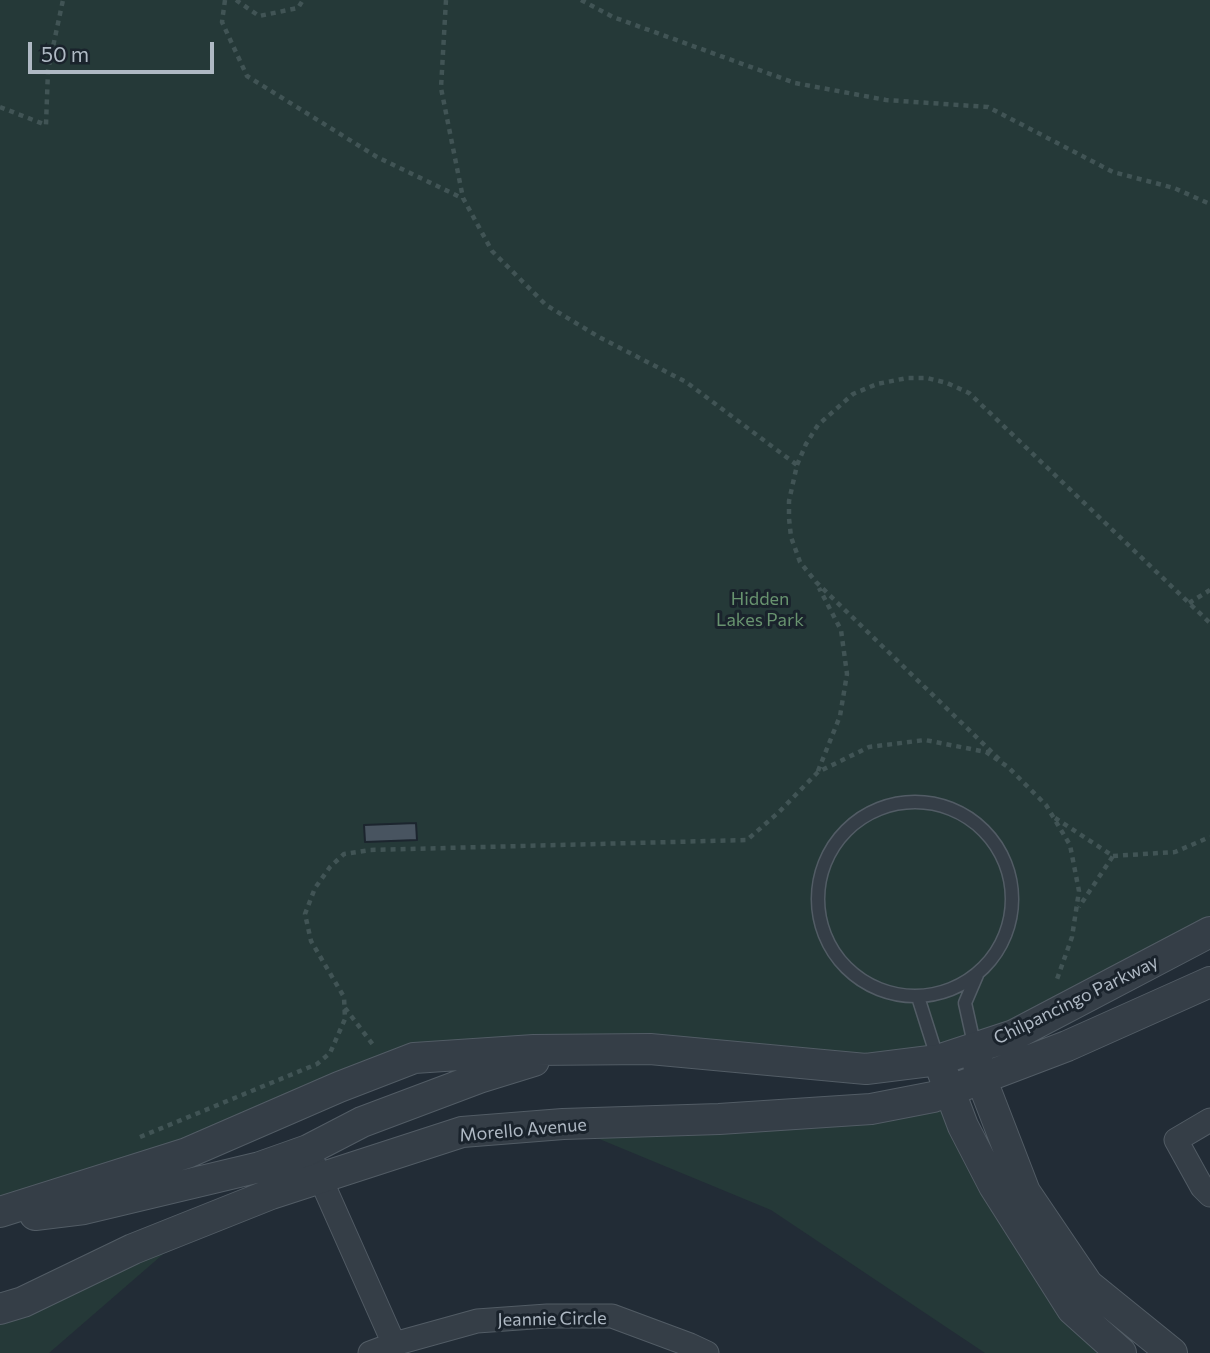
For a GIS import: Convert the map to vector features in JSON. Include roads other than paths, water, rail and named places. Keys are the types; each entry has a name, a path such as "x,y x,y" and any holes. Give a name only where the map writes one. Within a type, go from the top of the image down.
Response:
{"street":[{"name":"Chilpancingo Parkway","path":"938,1060 1014,1035 1210,932"},
{"name":"Morello Avenue","path":"0,1309 23,1302 133,1249 271,1194 462,1132 562,1124 719,1119 871,1109 933,1097 1067,1046 1210,982"},
{"path":"0,1212 187,1153 339,1087 414,1058 650,1049 866,1069 938,1060 963,1126 994,1186 1072,1309 1121,1353"},
{"path":"975,1049 982,1078 1025,1192 1088,1285 1172,1353"},
{"path":"0,1219 84,1209 260,1167 309,1150 362,1122 479,1078 571,1050"},
{"path":"1210,1120 1176,1140 1202,1187 1210,1195"},
{"path":"309,1150 319,1180 394,1343"},
{"name":"Jeannie Circle","path":"370,1353 394,1343 477,1321 547,1316 612,1316 707,1353"}],"lane":[{"path":"918,801 948,806 979,824 1006,860 1012,882 1013,909 1006,935 993,959 977,975 948,991 918,997 892,994 868,985 848,970 831,950 820,921 819,883 823,866 836,841 857,820 888,805 918,801"},
{"path":"975,1049 965,1003 977,975"},
{"path":"918,997 938,1060"}],"park label":[{"name":"Hidden Lakes Park","path":"760,609"}]}
